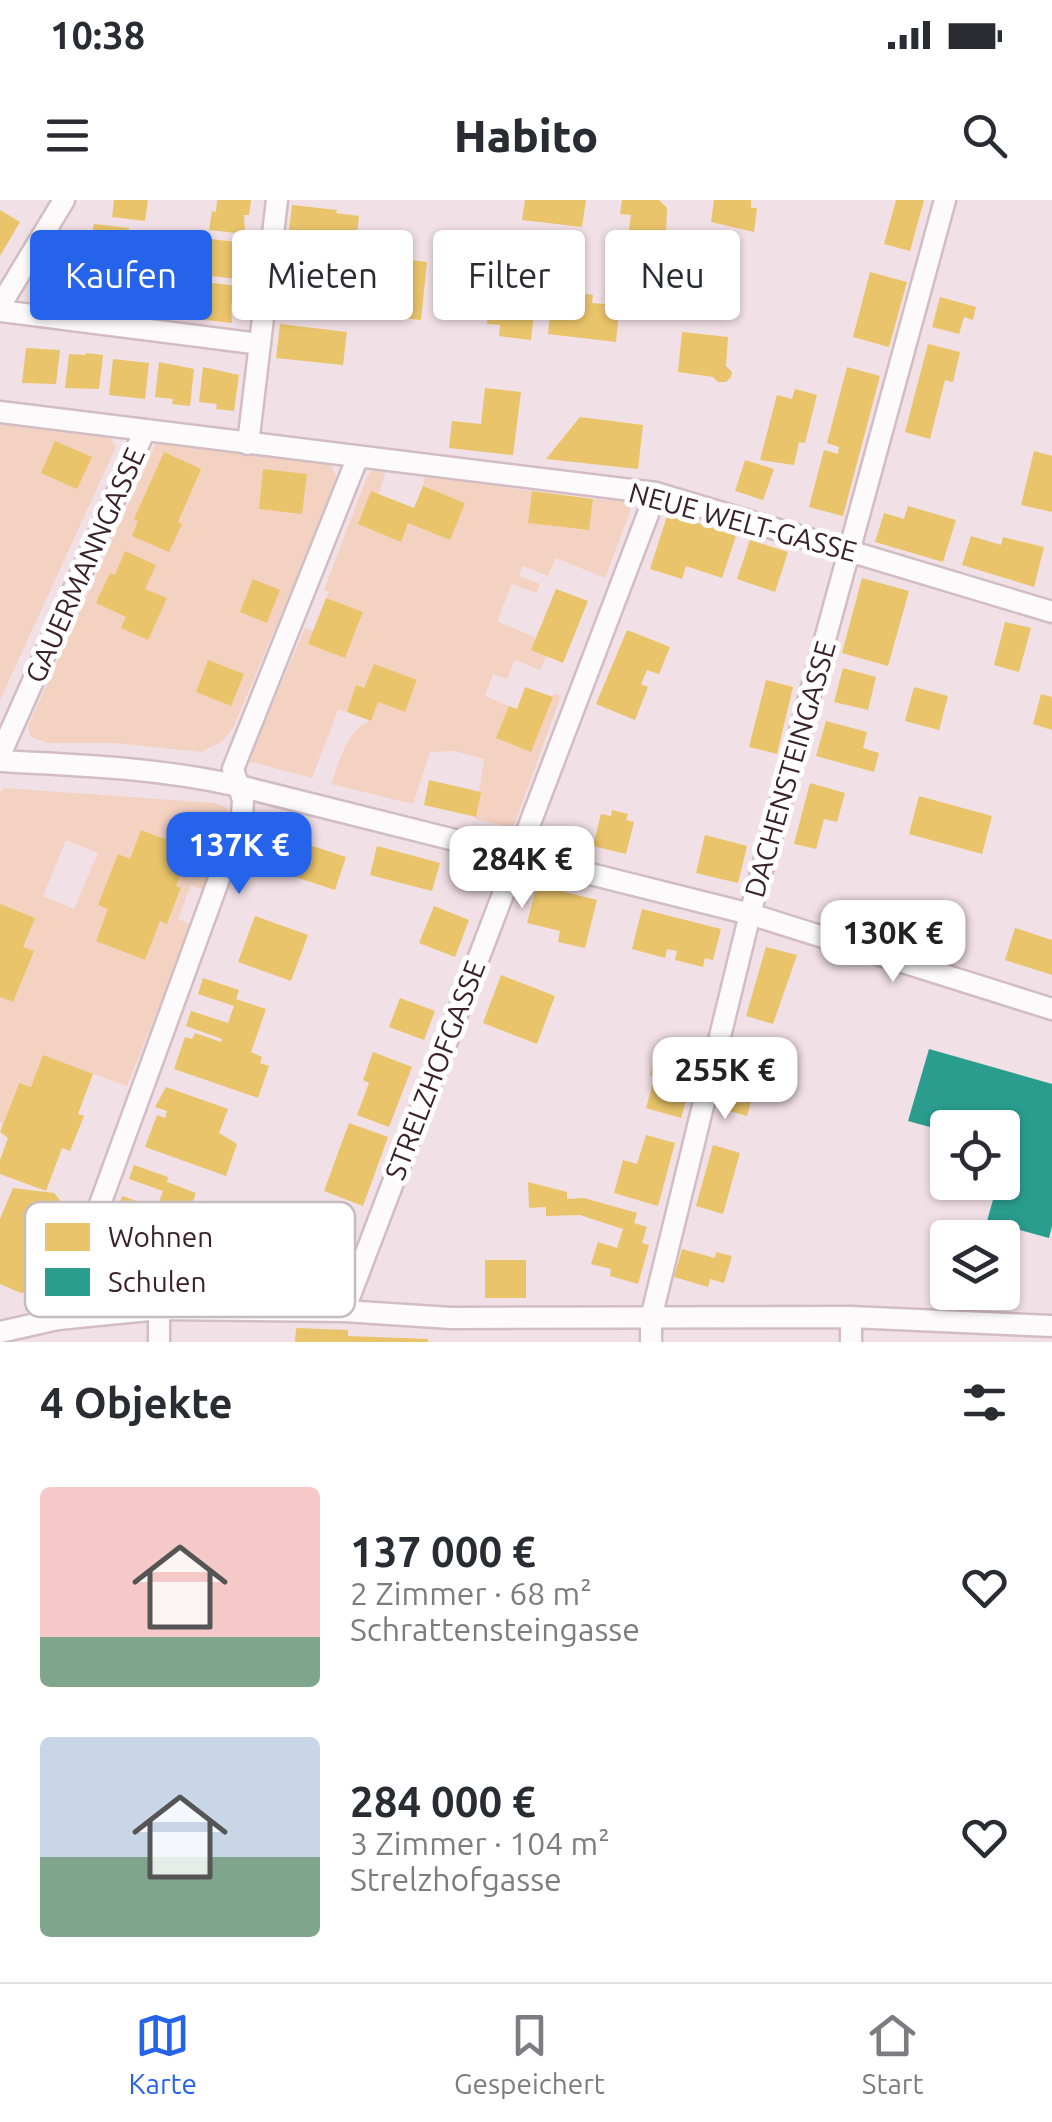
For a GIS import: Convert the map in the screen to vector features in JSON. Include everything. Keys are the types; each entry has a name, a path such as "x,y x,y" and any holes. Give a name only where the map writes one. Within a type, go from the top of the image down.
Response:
{"street":[{"path":"64,200 0,309 260,344"},
{"path":"248,444 278,200"},
{"name":"DACHENSTEINGASSE","path":"651,1342 652,1318 750,914 946,200"},
{"name":"NEUE WELT-GASSE","path":"0,412 656,493 1051,608"},
{"name":"GAUERMANNGASSE","path":"0,758 145,430"},
{"path":"101,1202 242,816 243,800 233,769 357,458"},
{"name":"STRELZHOFGASSE","path":"355,1283 656,493"},
{"path":"0,758 183,773 239,786 750,914 1052,1008"},
{"path":"355,1313 451,1318 851,1317 1052,1326"},
{"path":"0,1332 78,1317"},
{"path":"158,1342 159,1317"},
{"path":"851,1317 851,1342"},
{"path":"450,1342 451,1318"}],"shaded area":[{"path":"0,424 110,437 116,447 0,700"},
{"path":"156,443 330,463 336,476 333,491 234,726 223,741 201,752 115,743 48,743 31,737 28,726"},
{"path":"374,468 386,470 379,494 371,491 358,524 400,541 408,523 464,503 423,486 425,475 532,491 529,523 589,530 593,499 627,501 631,509 605,578 556,558 548,576 523,566 519,576 540,584 536,593 512,584 497,621 536,638 546,656 540,670 515,660 507,679 493,674 485,696 509,706 497,738 531,751 554,693 561,696 513,828 475,819 484,759 455,751 430,752 413,804 331,784 350,738 371,721 378,702 405,712 417,681 374,664 364,688 356,686 347,712 338,710 312,778 248,761 305,628 313,631 309,644 345,658 363,613 326,598 329,592 324,590 367,477"},
{"path":"5,788 215,803 226,808 230,816 229,825 214,822 199,863 214,869 205,890 191,885 178,919 192,925 127,1086 43,1056 31,1087 18,1083 3,1124 0,1122 0,792","holes":["141,830 190,849 168,923 160,921 145,960 108,909 118,855 130,859","66,840 98,853 74,909 43,896"]}],"building: Wohnen":[{"path":"114,200 148,200 145,221 112,217"},
{"path":"217,200 251,200 249,215 244,215 245,230 209,230 212,211 216,212"},
{"path":"525,200 586,200 582,227 522,220"},
{"path":"622,200 659,200 667,208 666,230 629,230 631,215 620,214"},
{"path":"714,200 751,200 751,208 757,208 754,232 711,222"},
{"path":"896,200 924,200 910,251 884,244"},
{"path":"292,205 359,216 357,230 289,230"},
{"path":"0,210 20,222 0,256"},
{"path":"94,224 129,228 129,230 93,230"},
{"path":"212,239 232,242 232,278 212,276"},
{"path":"413,260 427,262 421,320 413,319"},
{"path":"870,272 907,282 889,347 853,337"},
{"path":"212,283 232,285 232,323 206,320 212,320"},
{"path":"585,294 593,295 592,303 605,304 605,320 618,320 616,342 548,334 550,320 585,320"},
{"path":"940,297 976,307 973,320 964,317 959,334 932,327"},
{"path":"488,320 533,320 531,340 499,336 500,325 487,324"},
{"path":"280,324 347,332 343,365 276,358"},
{"path":"682,332 728,337 726,366 732,372 726,382 678,372"},
{"path":"928,344 960,352 953,382 945,380 930,439 905,432"},
{"path":"26,348 60,350 56,384 22,383"},
{"path":"69,354 103,355 99,389 65,388"},
{"path":"113,359 149,363 145,399 109,395"},
{"path":"159,362 194,369 190,406 155,397"},
{"path":"203,367 239,375 234,411 199,402"},
{"path":"847,367 880,376 843,516 809,507 824,450 838,454 839,447 827,443"},
{"path":"485,388 521,392 513,455 449,448 452,421 481,424"},
{"path":"795,389 817,395 805,443 799,442 794,465 760,460 777,395 792,399"},
{"path":"580,417 643,425 638,469 546,459"},
{"path":"55,441 92,457 77,489 41,473"},
{"path":"1034,451 1052,456 1052,512 1021,505"},
{"path":"164,452 201,469 169,552 132,536 138,521 134,519"},
{"path":"745,460 774,469 763,500 735,491"},
{"path":"263,469 307,474 302,514 259,509"},
{"path":"423,486 465,503 450,540 408,523 401,542 358,524 371,491 414,508"},
{"path":"532,491 593,499 589,530 528,523"},
{"path":"908,506 956,520 943,562 875,542 884,513 904,519"},
{"path":"668,513 736,536 722,578 686,566 682,579 650,569"},
{"path":"971,536 1001,545 1003,537 1044,547 1034,587 962,565"},
{"path":"750,540 788,552 775,592 737,579"},
{"path":"125,551 156,565 145,589 167,598 148,640 121,628 126,617 96,603"},
{"path":"862,578 909,591 888,666 842,653"},
{"path":"253,579 280,590 267,623 240,612"},
{"path":"556,589 588,601 563,663 531,650"},
{"path":"326,598 363,612 345,658 308,644"},
{"path":"1005,622 1031,628 1019,672 994,665"},
{"path":"627,630 670,647 659,674 647,670 641,684 648,687 635,720 596,704"},
{"path":"208,660 244,674 231,706 196,692"},
{"path":"374,664 417,680 405,712 378,702 371,721 347,712 356,685 364,688"},
{"path":"843,668 876,677 868,710 834,702"},
{"path":"766,680 793,687 777,754 749,747"},
{"path":"525,687 553,697 531,752 496,738 509,706 517,709"},
{"path":"914,687 948,696 939,730 905,721"},
{"path":"1041,694 1052,697 1052,730 1033,724"},
{"path":"826,721 867,732 863,748 879,753 874,772 816,756"},
{"path":"429,780 481,792 476,817 424,805"},
{"path":"810,783 845,793 837,822 824,819 816,849 794,844"},
{"path":"919,796 992,816 982,854 909,834"},
{"path":"612,810 628,814 626,820 634,822 626,854 593,846 601,814 611,816"},
{"path":"141,830 191,849 176,886 181,888 167,924 160,921 145,960 96,941 108,909 98,905 118,854 130,859"},
{"path":"270,832 346,857 335,890 259,865"},
{"path":"705,835 747,846 738,883 696,873"},
{"path":"377,846 440,863 432,891 370,875"},
{"path":"537,885 597,900 585,948 558,942 560,931 527,923"},
{"path":"0,904 35,918 23,947 34,951 13,1002 0,997"},
{"path":"434,906 469,920 455,957 419,943"},
{"path":"642,909 721,929 713,960 705,958 703,967 675,960 677,951 667,949 665,958 632,949"},
{"path":"255,916 308,935 291,981 238,962"},
{"path":"1015,928 1052,940 1052,975 1005,960"},
{"path":"766,947 797,955 773,1024 746,1016"},
{"path":"501,975 555,996 537,1044 483,1023"},
{"path":"203,978 239,990 236,999 266,1009 251,1052 262,1057 260,1063 269,1066 258,1098 174,1069 185,1037 192,1039 195,1033 221,1042 222,1039 186,1026 191,1011 228,1023 234,1006 198,994"},
{"path":"400,998 435,1011 424,1040 389,1027"},
{"path":"660,1040 700,1052 681,1118 646,1108"},
{"path":"373,1052 412,1067 389,1127 357,1115 369,1083 363,1080"},
{"path":"43,1055 93,1074 78,1114 84,1116 70,1151 62,1148 46,1191 0,1174 0,1160 8,1138 0,1132 19,1083 31,1087"},
{"path":"737,1055 762,1062 747,1116 722,1109"},
{"path":"166,1087 228,1109 219,1133 237,1144 226,1176 145,1147 157,1115 165,1118 167,1111 155,1107"},
{"path":"349,1123 388,1137 363,1206 324,1191"},
{"path":"646,1135 675,1143 658,1206 614,1193 623,1160 637,1164"},
{"path":"713,1145 740,1153 723,1214 696,1206"},
{"path":"134,1165 168,1177 167,1182 196,1193 193,1202 159,1202 163,1191 129,1179"},
{"path":"528,1182 567,1192 567,1199 584,1198 637,1213 634,1223 647,1227 642,1243 649,1245 638,1284 610,1276 611,1269 591,1264 598,1242 617,1248 623,1229 580,1215 546,1216 546,1207 529,1208"},
{"path":"13,1188 54,1193 62,1202 25,1202 25,1293 0,1284 0,1219"},
{"path":"682,1249 715,1258 716,1252 732,1256 724,1283 710,1279 708,1287 674,1277"},
{"path":"485,1260 526,1260 526,1298 485,1298"},
{"path":"296,1328 348,1330 348,1336 428,1342 295,1342"}],"building: Schulen":[{"path":"929,1049 1052,1084 1049,1238 1020,1230 1020,1220 987,1220 993,1200 1020,1200 1020,1110 930,1110 930,1127 908,1121"}]}
